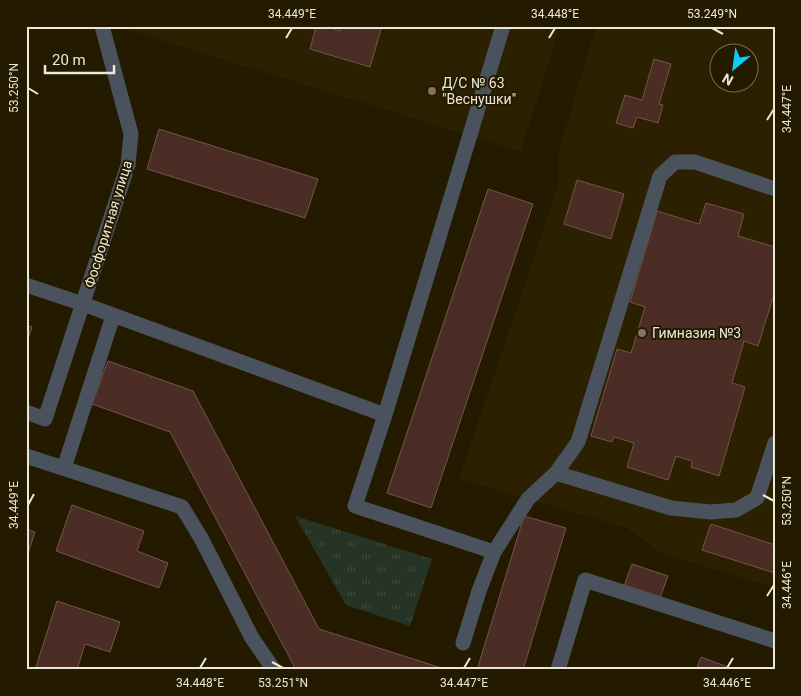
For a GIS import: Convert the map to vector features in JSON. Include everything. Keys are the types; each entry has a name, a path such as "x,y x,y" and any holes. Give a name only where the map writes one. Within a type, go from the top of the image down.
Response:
{"street":[{"name":"Фосфоритная улица","path":"26,412 45,418 128,165 131,134 102,26"},
{"path":"494,552 355,506 385,415 503,26"},
{"path":"463,643 479,591 494,552 528,499 556,473 578,442 660,176 674,162 694,162 775,189"},
{"path":"26,286 83,304 385,415"},
{"path":"64,468 113,316"},
{"path":"556,473 671,508 710,512 736,510 757,498 775,443"},
{"path":"31,457 182,508 201,538 252,638 274,670"},
{"path":"558,670 585,580 775,641"}],"shaded area":[{"name":"Д/С № 63 \"Веснушки\"","path":"129,26 560,26 521,152 128,30"},
{"name":"Гимназия №3","path":"596,26 775,26 775,588 661,553 627,528 459,479 558,186 559,151"}],"green space":[{"path":"295,516 432,559 410,626 346,605"}],"building":[{"path":"316,26 326,26 340,31 341,26 382,26 370,67 310,49"},
{"path":"654,59 671,64 659,104 663,105 658,123 637,117 633,128 616,123 625,95 642,100"},
{"path":"159,129 318,179 305,218 147,169"},
{"path":"577,180 624,194 611,239 564,224"},
{"path":"488,189 533,204 431,508 387,493"},
{"path":"706,203 744,214 738,236 775,247 775,291 758,346 744,341 732,383 745,387 719,476 691,467 692,461 676,456 668,480 627,467 634,443 614,437 612,442 591,436 617,349 631,353 645,307 630,302 657,211 699,224"},
{"path":"26,325 32,327 26,345"},
{"path":"108,361 193,391 319,629 448,670 300,670 295,668 170,432 92,404"},
{"path":"72,505 144,531 137,551 168,563 159,588 56,551"},
{"path":"524,516 566,528 523,670 477,670"},
{"path":"711,524 775,545 775,573 702,550"},
{"path":"26,529 35,532 26,560"},
{"path":"632,564 668,576 660,598 624,586"},
{"path":"57,601 120,622 110,652 85,644 77,670 35,670"},
{"path":"701,657 736,670 696,670"}],"place":[{"name":"Д/С № 63 \"Веснушки\"","path":"432,91"},
{"name":"Гимназия №3","path":"642,333"}]}
